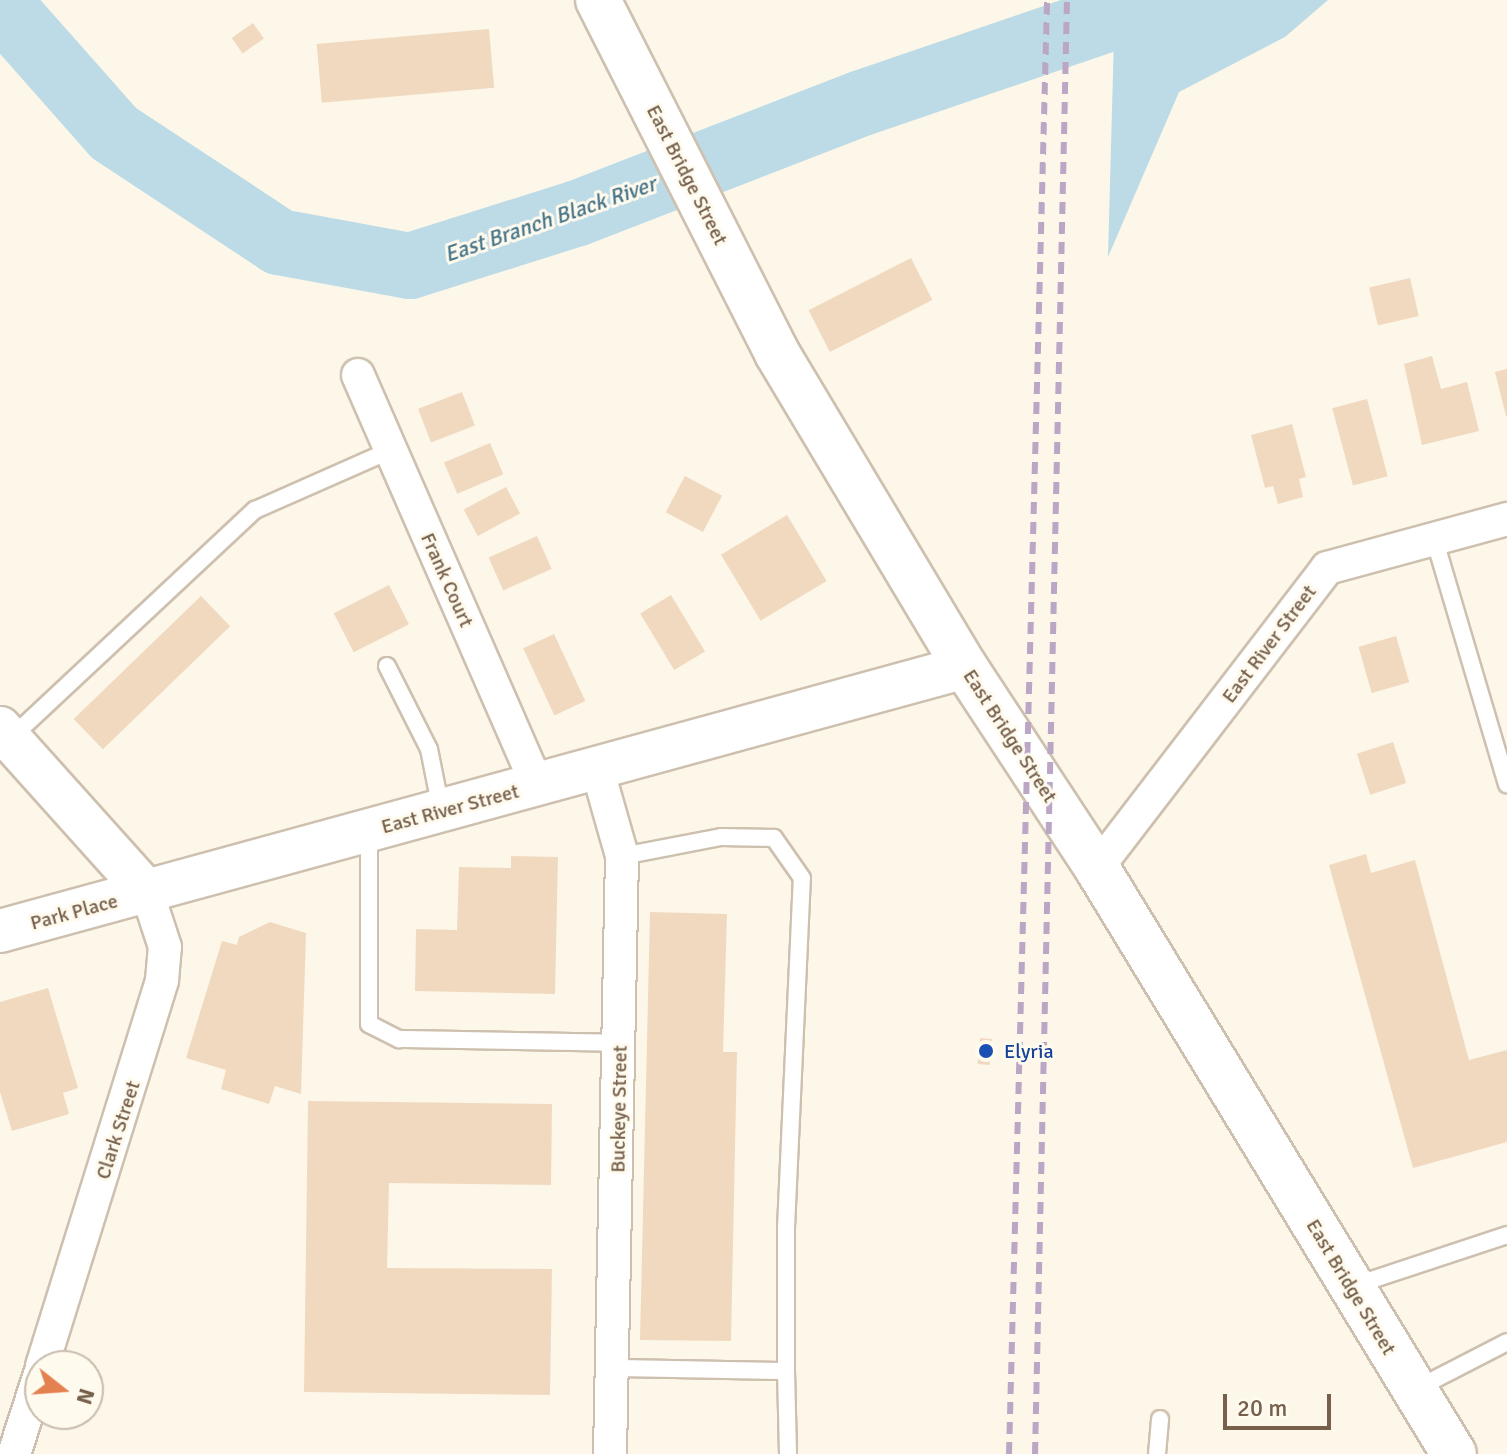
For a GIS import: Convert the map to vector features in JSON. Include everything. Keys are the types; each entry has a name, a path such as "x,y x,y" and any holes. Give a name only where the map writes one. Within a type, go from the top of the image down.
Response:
{"main road":[{"name":"East Bridge Street","path":"604,12 777,353 965,667 1097,868 1454,1454"}],"street":[{"name":"Frank Court","path":"358,375 537,785"},
{"name":"East River Street","path":"1097,868 1327,568 1507,519"},
{"name":"East River Street","path":"147,892 965,667"},
{"path":"5,733 147,892"},
{"name":"Buckeye Street","path":"597,768 622,856 621,1043 610,1454"},
{"name":"Park Place","path":"0,931 147,892"},
{"name":"Clark Street","path":"47,1350 162,980 165,947 147,892"},
{"path":"14,1454 24,1423"}],"lane":[{"path":"5,733 255,510 391,450"},
{"path":"1434,538 1507,784"},
{"path":"387,666 429,749 442,811"},
{"path":"369,831 369,1024 399,1039 621,1043"},
{"path":"622,856 721,837 774,838 802,878 786,1228 788,1454"},
{"path":"1351,1286 1507,1235"},
{"path":"1414,1390 1507,1342"},
{"path":"613,1368 786,1371"},
{"path":"1157,1454 1160,1419"}],"water":[{"path":"1115,0 1328,0 1285,37 1179,92 1108,257"}],"building":[{"path":"253,23 264,39 243,53 232,38"},
{"path":"489,29 494,88 322,103 317,44"},
{"path":"911,258 932,300 830,352 809,310"},
{"path":"1410,278 1419,316 1378,325 1369,287"},
{"path":"1432,356 1441,389 1467,382 1479,431 1422,445 1404,364"},
{"path":"1507,369 1507,416 1506,416 1495,372"},
{"path":"462,392 475,426 431,442 418,409"},
{"path":"1367,399 1388,476 1353,486 1332,408"},
{"path":"1292,424 1306,477 1299,479 1303,497 1278,504 1273,486 1265,488 1251,435"},
{"path":"490,443 503,474 457,494 444,463"},
{"path":"685,476 722,496 703,532 666,512"},
{"path":"506,487 520,513 478,536 464,510"},
{"path":"787,515 827,581 761,621 721,555"},
{"path":"537,536 552,569 503,590 489,558"},
{"path":"389,585 409,624 354,652 334,613"},
{"path":"671,595 705,652 674,670 640,614"},
{"path":"201,596 230,626 103,749 74,719"},
{"path":"554,634 585,701 554,715 523,648"},
{"path":"1396,636 1409,682 1372,693 1359,647"},
{"path":"1393,742 1406,783 1370,795 1357,754"},
{"path":"1366,854 1371,873 1415,860 1469,1060 1507,1050 1507,1142 1413,1168 1329,865"},
{"path":"511,856 558,857 555,994 415,991 416,929 457,930 459,867 511,868"},
{"path":"650,912 727,914 723,1052 737,1052 731,1341 640,1340"},
{"path":"270,922 306,933 301,1094 275,1086 269,1104 221,1089 226,1070 186,1058 222,941 237,945 239,937"},
{"path":"48,988 78,1088 63,1093 69,1114 12,1131 0,1092 0,1002"},
{"path":"980,1038 992,1039 990,1065 978,1064"},
{"path":"308,1101 552,1104 551,1185 389,1183 387,1268 552,1269 550,1395 304,1392"}],"waterway":[{"name":"East Branch Black River","path":"0,4 114,133 279,242 410,266 578,213 862,103 1163,0"}],"railway":[{"path":"1009,1454 1047,0"},
{"path":"1035,1454 1067,0"}],"place":[{"name":"Elyria","path":"986,1051"}]}
